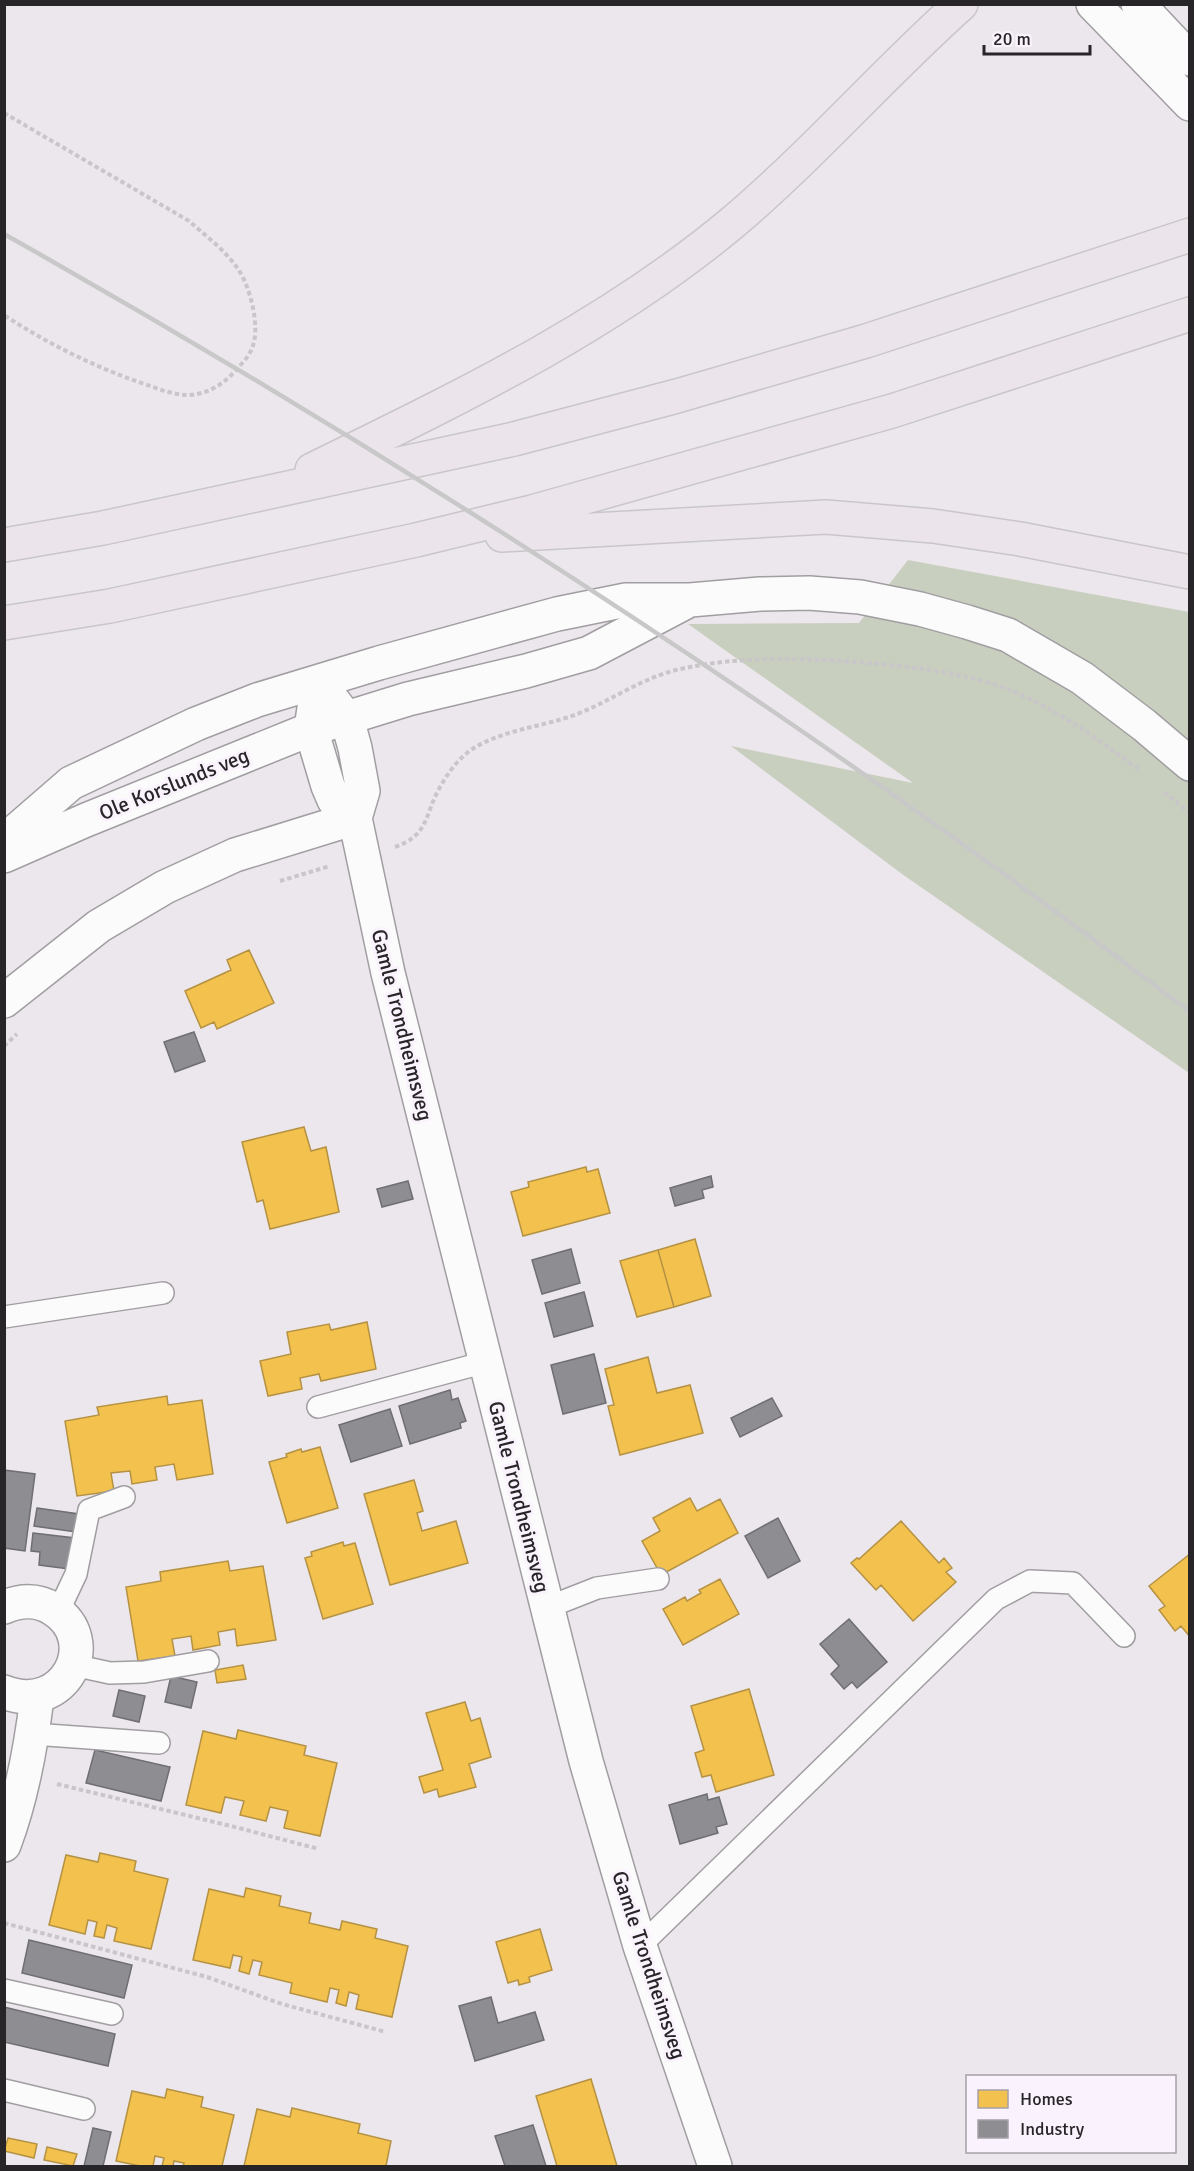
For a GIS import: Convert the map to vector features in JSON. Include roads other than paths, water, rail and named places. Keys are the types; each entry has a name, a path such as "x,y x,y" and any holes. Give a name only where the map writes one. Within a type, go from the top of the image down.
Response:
{"highway":[{"path":"265,494 490,380 648,287 737,219 826,137 941,16 961,4"},
{"path":"4,545 103,528 514,439 677,396 866,341 1190,235"},
{"path":"4,623 110,606 416,540 555,506 892,411 1190,314"},
{"path":"416,540 826,517 933,525 1020,539 1190,572"}],"street":[{"path":"1093,4 1190,104"},
{"path":"1138,4 1185,54"},
{"path":"355,818 334,800 311,729 319,682 557,614 626,600 690,600 770,593 809,593 860,597 920,609 1008,635 1082,678 1144,725 1190,764"},
{"path":"347,719 408,699 525,671 589,652 690,600"},
{"name":"Gamle Trondheimsveg","path":"319,682 347,719 363,791 355,818 388,973 586,1761 640,1946 715,2166"},
{"name":"Ole Korslunds veg","path":"4,841 71,783 196,724 257,700 319,682"},
{"name":"Ole Korslunds veg","path":"4,856 86,820 311,729 347,719"},
{"path":"4,1001 99,927 165,887 235,855 355,818"},
{"path":"4,1607 15,1602 30,1601 45,1604 58,1612 68,1623 74,1636 75,1650 73,1665 66,1680 53,1691 37,1697 21,1698 4,1692"},
{"path":"4,1845 17,1812 33,1734 37,1697"}],"lane":[{"path":"4,1317 163,1293"},
{"path":"318,1407 486,1362"},
{"path":"58,1612 76,1574 89,1510 124,1497"},
{"path":"546,1608 597,1588 658,1579"},
{"path":"640,1946 996,1599 1030,1581 1073,1583 1124,1636"},
{"path":"73,1665 110,1672 144,1672 208,1661"},
{"path":"33,1734 159,1743"},
{"path":"4,1990 111,2014"},
{"path":"4,2090 84,2109"}],"railway":[{"path":"4,234 310,413 610,603 758,701 904,802 1190,1012"}]}
